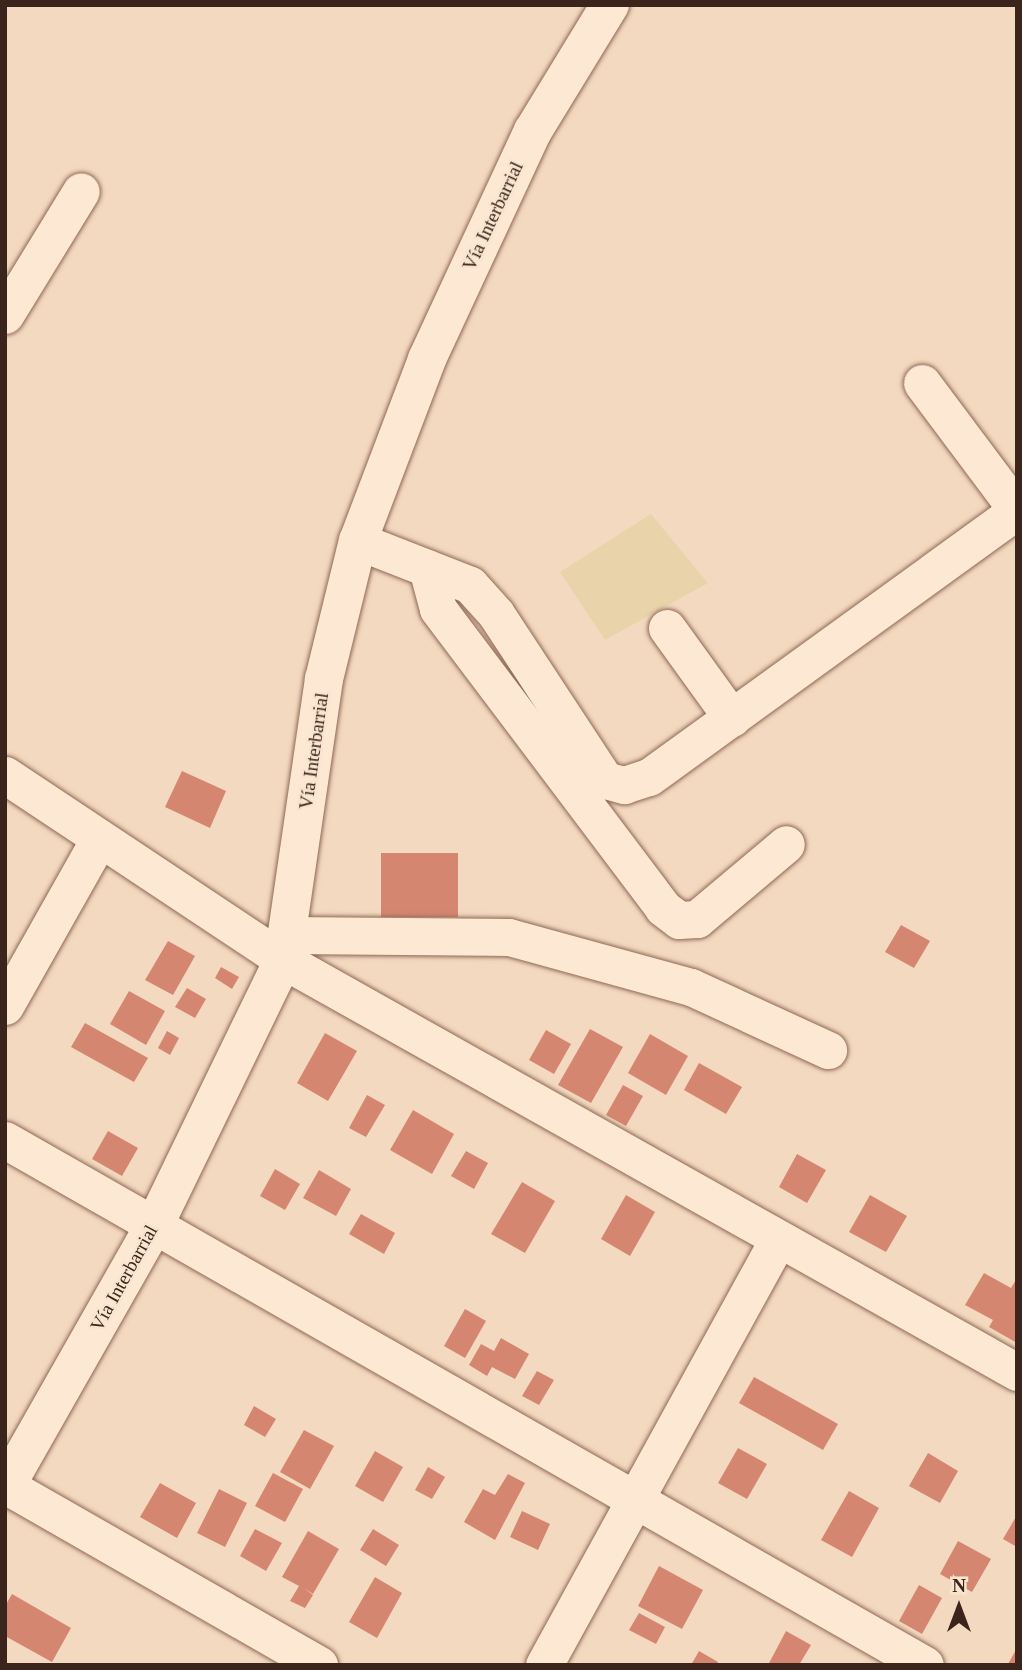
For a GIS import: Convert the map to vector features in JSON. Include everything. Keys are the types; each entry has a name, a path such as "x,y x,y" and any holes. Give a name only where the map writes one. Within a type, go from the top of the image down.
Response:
{"main road":[{"name":"Vía Interbarrial","path":"6,1486 156,1222 285,947 324,679 358,541 426,359 527,144 610,5"}],"street":[{"path":"5,315 81,191"},
{"path":"358,541 470,584 483,597 605,780 637,784 1017,511 922,383"},
{"path":"426,568 438,608 663,908 679,920 697,919 786,844"},
{"path":"667,628 732,718"},
{"path":"5,775 98,841 285,947 778,1242 1017,1372"},
{"path":"5,1006 98,841"},
{"path":"285,947 509,937 691,987 828,1050"},
{"path":"5,1140 156,1222 925,1665"},
{"path":"544,1665 778,1242"},
{"path":"6,1486 319,1665"}],"shaded area":[{"path":"651,514 708,583 605,640 560,572"}],"building":[{"path":"182,771 226,791 210,828 165,807"},
{"path":"381,853 458,853 458,917 381,917"},
{"path":"901,925 930,941 914,968 885,952"},
{"path":"168,941 195,956 173,995 145,980"},
{"path":"221,967 239,977 232,989 215,978"},
{"path":"187,988 206,999 195,1018 175,1007"},
{"path":"129,991 165,1011 146,1045 110,1024"},
{"path":"85,1023 148,1058 134,1082 71,1047"},
{"path":"590,1029 623,1047 591,1103 558,1085"},
{"path":"546,1030 571,1044 554,1074 529,1060"},
{"path":"167,1031 179,1038 170,1055 158,1048"},
{"path":"325,1033 357,1051 328,1101 297,1083"},
{"path":"650,1034 688,1056 666,1095 628,1073"},
{"path":"699,1063 742,1087 726,1114 684,1090"},
{"path":"623,1085 643,1096 626,1126 606,1115"},
{"path":"367,1095 385,1105 366,1137 349,1128"},
{"path":"413,1110 454,1134 432,1174 390,1150"},
{"path":"108,1131 138,1148 122,1176 92,1159"},
{"path":"466,1151 488,1163 474,1189 451,1176"},
{"path":"797,1154 826,1170 807,1203 779,1187"},
{"path":"275,1169 300,1184 285,1210 260,1196"},
{"path":"319,1170 351,1189 336,1216 303,1198"},
{"path":"522,1182 555,1201 525,1253 491,1234"},
{"path":"626,1195 655,1212 630,1256 601,1239"},
{"path":"870,1195 907,1216 886,1252 849,1232"},
{"path":"361,1214 395,1233 384,1254 349,1234"},
{"path":"984,1273 1011,1288 1017,1278 1017,1343 989,1327 993,1320 965,1305"},
{"path":"465,1309 486,1321 465,1358 444,1346"},
{"path":"501,1338 529,1354 515,1379 492,1367 487,1376 469,1365 481,1344 494,1351"},
{"path":"537,1371 554,1380 539,1405 522,1396"},
{"path":"754,1377 838,1424 823,1450 739,1403"},
{"path":"254,1406 276,1419 265,1437 244,1425"},
{"path":"304,1430 334,1446 310,1489 280,1472"},
{"path":"738,1448 767,1464 747,1499 718,1483"},
{"path":"375,1451 403,1467 383,1502 355,1486"},
{"path":"928,1453 958,1471 940,1503 909,1486"},
{"path":"428,1467 445,1477 432,1499 415,1490"},
{"path":"273,1473 303,1489 285,1522 255,1506"},
{"path":"508,1474 525,1483 495,1540 464,1522 483,1489 495,1495"},
{"path":"160,1483 196,1503 177,1538 140,1517"},
{"path":"219,1489 247,1503 225,1547 197,1533"},
{"path":"849,1491 879,1508 852,1557 821,1540"},
{"path":"522,1511 550,1524 538,1550 510,1537"},
{"path":"1017,1515 1017,1547 1003,1539"},
{"path":"255,1529 282,1543 266,1571 240,1556"},
{"path":"373,1529 399,1545 386,1566 360,1550"},
{"path":"308,1531 339,1549 313,1594 304,1588 313,1595 305,1608 290,1601 299,1586 282,1577"},
{"path":"958,1541 991,1559 972,1592 940,1574"},
{"path":"659,1566 703,1590 682,1629 638,1606"},
{"path":"375,1577 402,1593 377,1638 349,1622"},
{"path":"919,1585 942,1598 922,1634 899,1621"},
{"path":"12,1594 71,1628 52,1662 5,1636 5,1606"},
{"path":"639,1613 665,1627 656,1644 629,1630"},
{"path":"786,1631 811,1645 799,1665 768,1665"},
{"path":"1017,1648 1017,1665 1009,1665 1008,1664"},
{"path":"699,1651 718,1662 716,1665 691,1665"}]}
